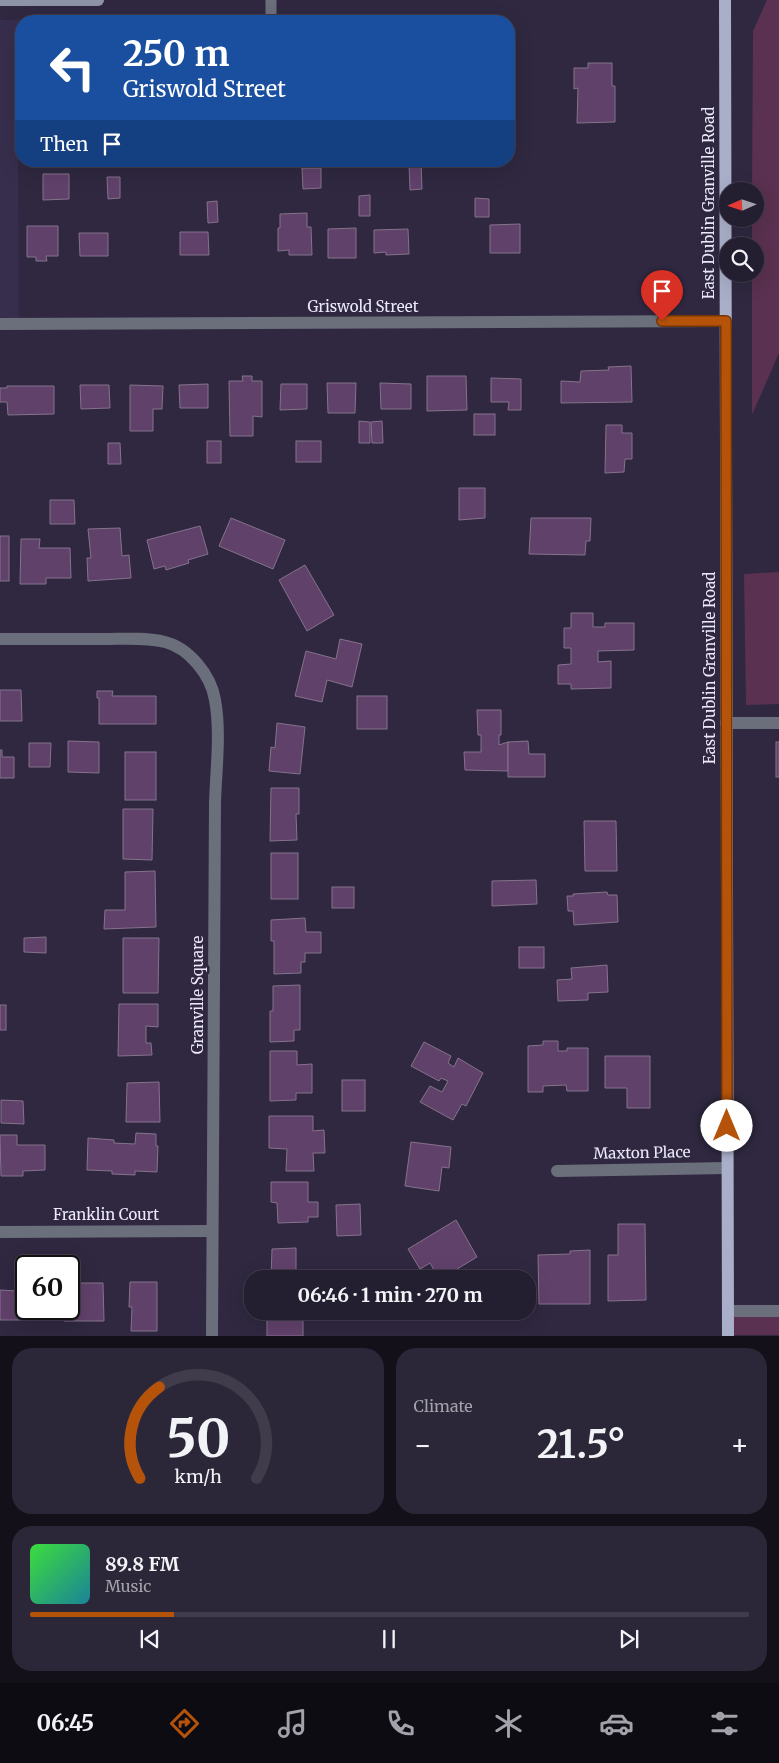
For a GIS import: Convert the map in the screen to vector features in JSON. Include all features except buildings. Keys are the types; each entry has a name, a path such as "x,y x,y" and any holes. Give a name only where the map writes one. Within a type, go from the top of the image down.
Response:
{"main road":[{"name":"East Dublin Granville Road","path":"725,0 728,1336"}],"street":[{"path":"0,0 98,0"},
{"name":"Griswold Street","path":"0,324 726,321"},
{"name":"Granville Square","path":"0,639 131,639 165,642 180,649 194,659 206,676 215,698 217,726 212,1336"},
{"path":"726,723 779,723"},
{"name":"Maxton Place","path":"557,1171 727,1168"},
{"name":"Franklin Court","path":"0,1232 212,1231"},
{"path":"728,1311 779,1311"}],"lane":[{"path":"271,0 271,15"}],"shaded area":[{"path":"767,0 779,0 779,353 752,415 752,282 764,282 764,237 752,237 752,228 764,228 764,182 752,182 753,31"},
{"path":"0,20 15,20 15,167 18,167 19,324 0,324"},
{"path":"779,572 779,704 746,705 744,574"},
{"path":"728,1310 779,1310 779,1335 728,1335"}],"route":[{"path":"662,321 726,321 727,1126"}]}
